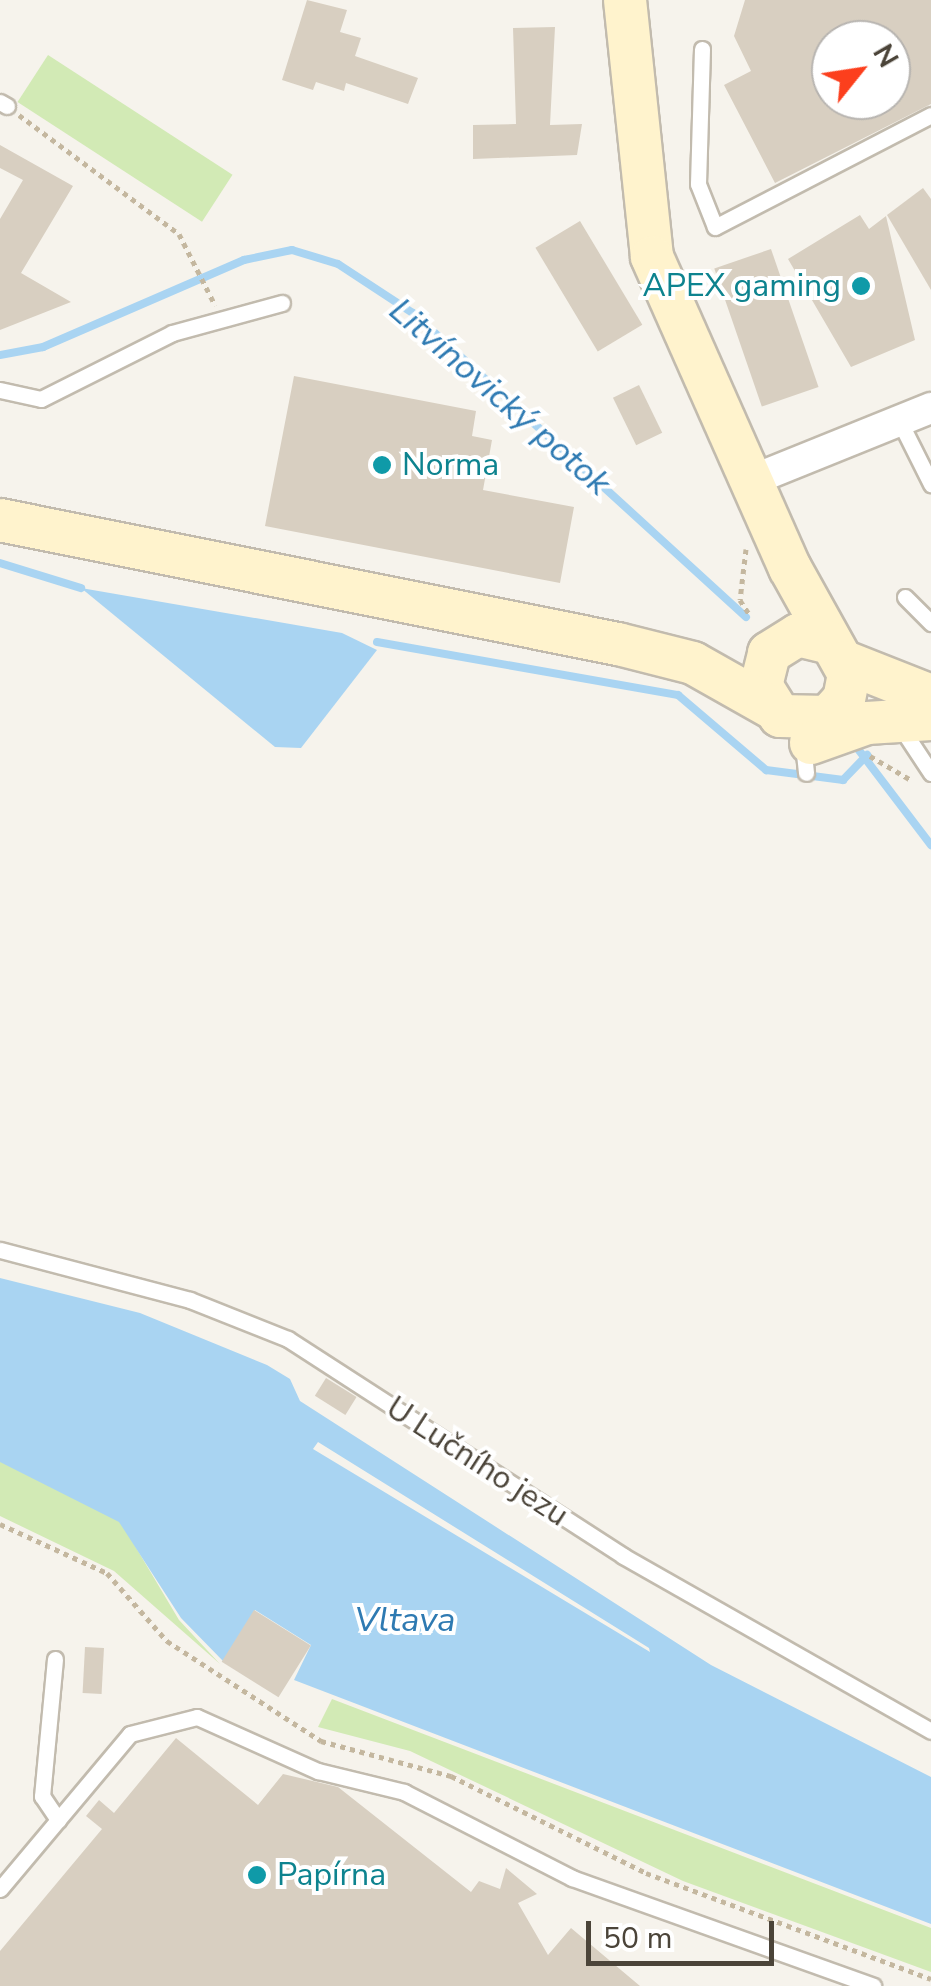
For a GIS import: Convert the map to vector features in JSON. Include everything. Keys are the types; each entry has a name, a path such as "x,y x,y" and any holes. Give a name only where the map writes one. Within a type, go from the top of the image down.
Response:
{"main road":[{"path":"625,0 652,258 790,568 838,652 848,686 812,745"},
{"path":"0,520 618,644 705,668 804,723 812,745"},
{"path":"770,707 761,686 765,637 790,614 790,568"},
{"path":"618,644 809,635 923,711"},
{"path":"618,644 777,738 812,745 879,704 923,711"}],"street":[{"path":"758,499 899,420 931,408"}],"lane":[{"path":"702,48 698,184 716,227 931,115"},
{"path":"0,390 41,398 172,333 282,303"},
{"path":"899,420 931,484"},
{"path":"905,597 931,623"},
{"path":"923,711 931,776"},
{"name":"U Lučního jezu","path":"0,1250 190,1300 288,1338 623,1556 931,1731"},
{"path":"55,1659 42,1796 58,1820"},
{"path":"0,1889 130,1734 197,1717 318,1771 404,1792 572,1878 873,1986"}],"path":[{"path":"4,104 146,203 198,267 208,287"},
{"path":"758,499 740,558 765,637"},
{"path":"861,746 895,777 931,776"},
{"path":"0,1524 106,1573 167,1641 321,1741 451,1776 646,1873 931,1979"}],"green space":[{"path":"48,55 233,175 202,222 18,102"},
{"path":"0,1459 119,1519 179,1620 220,1664 114,1571 0,1516"},
{"path":"332,1699 931,1928 931,1972 683,1881 410,1751 318,1727"}],"water":[{"path":"81,588 342,633 377,650 301,748 275,747"},
{"name":"Vltava","path":"0,1278 140,1313 267,1365 290,1379 300,1401 711,1665 931,1777 931,1924 294,1680 311,1645 255,1610 223,1661 181,1618 119,1522 0,1462","holes":["318,1442 650,1652 313,1449"]}],"building":[{"path":"307,0 347,10 340,32 361,38 355,56 418,78 408,104 346,83 344,91 316,82 313,90 282,80"},
{"path":"745,0 931,0 931,104 911,114 911,20 811,20 811,120 899,120 775,183 724,85 751,71 734,36"},
{"path":"555,27 550,125 582,124 577,155 473,159 473,125 516,124 513,28"},
{"path":"0,145 73,186 21,273 71,302 0,330 0,219 23,180 0,168"},
{"path":"923,188 931,199 931,290 887,215"},
{"name":"APEX gaming","path":"860,215 869,229 886,216 915,340 851,367 788,259"},
{"path":"580,221 642,325 598,351 535,248"},
{"path":"771,249 819,387 762,407 714,269"},
{"name":"Norma","path":"294,376 476,411 472,436 492,440 483,490 574,507 560,583 265,526"},
{"path":"639,385 662,433 636,445 613,398"},
{"path":"326,1378 357,1397 345,1415 315,1396"},
{"path":"254,1610 311,1646 278,1697 222,1662"},
{"path":"85,1647 104,1648 102,1694 83,1693"},
{"name":"Papírna","path":"176,1738 258,1805 283,1774 338,1787 471,1892 479,1881 500,1889 506,1868 537,1894 518,1903 548,1955 571,1928 640,1986 0,1986 0,1951 102,1829 86,1816 99,1800 114,1813"}],"waterway":[{"name":"Litvínovický potok","path":"0,355 43,347 244,260 292,250 338,264 413,313 746,617"},
{"path":"0,563 81,588"},
{"path":"377,642 678,695 766,770 843,780 867,755"},
{"name":"Litvínovický potok","path":"858,749 931,845"}],"place":[{"name":"APEX gaming","path":"861,286"},
{"name":"Norma","path":"382,465"},
{"name":"Papírna","path":"257,1875"}]}
